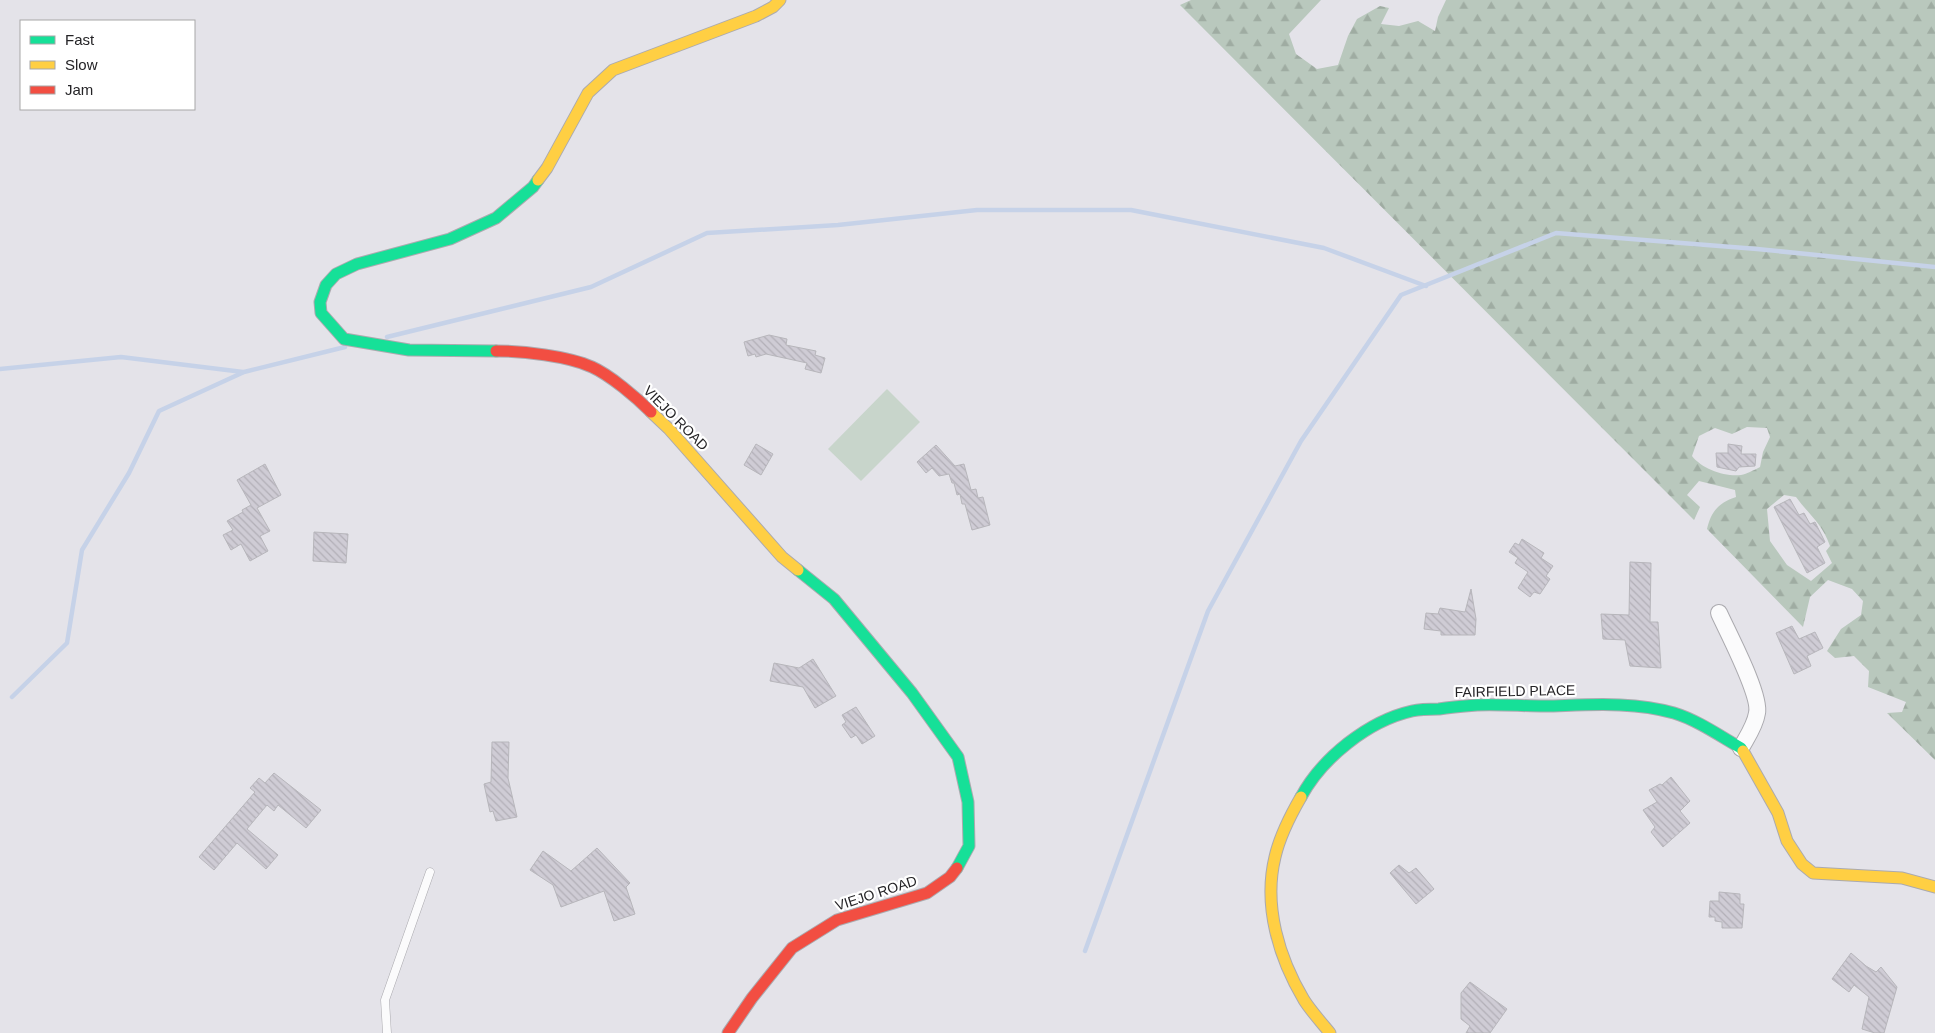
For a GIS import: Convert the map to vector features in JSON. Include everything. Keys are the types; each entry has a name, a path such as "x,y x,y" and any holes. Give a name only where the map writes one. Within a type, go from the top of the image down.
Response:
{"street":[{"name":"VIEJO ROAD","path":"728,1033 752,998 792,948 837,920 927,893 950,877 960,864 969,846 968,802 958,757 912,693 834,599 782,557 670,429 636,397 592,367 552,356 504,351 409,350 344,339 321,313 320,302 326,285 336,274 350,267 450,239 496,218 533,187 547,168 588,93 613,70 756,16 773,7 780,0"},
{"path":"1719,613 1756,696 1758,711 1753,727 1741,748 1778,813 1787,841 1802,864 1813,873 1902,878 1935,887"},
{"name":"FAIRFIELD PLACE","path":"1330,1033 1305,1001 1287,968 1276,936 1271,888 1275,857 1287,822 1306,787 1334,755 1354,738 1383,722 1412,711 1476,705 1544,706 1605,704 1646,707 1674,713 1710,730 1741,748"}],"lane":[{"path":"387,1033 386,1000 430,872"}],"green space":[{"path":"1191,0 1321,0 1289,34 1296,54 1317,69 1338,65 1348,36 1357,19 1380,6 1389,8 1381,24 1399,26 1418,21 1435,31 1438,17 1446,0 1935,0 1935,760 1887,713 1902,712 1906,702 1868,687 1869,671 1854,656 1835,658 1827,651 1841,629 1861,615 1863,601 1852,589 1828,580 1810,597 1803,627 1707,529 1716,509 1724,502 1736,497 1735,490 1699,481 1687,495 1700,507 1694,520 1180,5","holes":["1747,427 1767,428 1770,437 1763,452 1760,467 1743,474 1728,475 1702,465 1692,456 1699,436 1715,428 1732,434","1784,495 1796,497 1819,525 1830,546 1826,551 1832,563 1811,581 1787,565 1770,541 1767,509"]}],"shaded area":[{"path":"887,389 920,422 861,481 828,449"}],"building":[{"path":"769,335 787,339 786,345 816,351 815,355 825,358 821,373 805,369 807,363 766,354 756,357 755,354 748,356 744,342"},
{"path":"756,444 773,454 761,475 744,465"},
{"path":"1728,444 1742,446 1741,454 1756,454 1755,466 1739,467 1736,471 1717,467 1716,453 1728,453"},
{"path":"936,445 955,466 964,464 971,490 976,489 978,498 983,497 990,525 972,530 965,504 962,504 960,494 957,495 949,474 939,476 932,468 926,473 917,462"},
{"path":"265,464 281,495 257,508 270,531 260,536 268,551 250,561 241,544 231,550 223,535 233,530 227,521 251,505 237,480"},
{"path":"1790,499 1799,515 1804,513 1810,524 1815,522 1825,542 1817,547 1825,563 1807,573 1774,507"},
{"path":"314,532 348,534 346,563 313,561"},
{"path":"1522,539 1544,553 1541,558 1553,566 1546,576 1550,579 1540,594 1534,592 1530,597 1518,588 1528,572 1515,563 1518,558 1509,552 1515,543 1519,545"},
{"path":"1630,562 1651,563 1650,622 1658,622 1661,668 1630,666 1625,640 1603,639 1601,614 1629,615"},
{"path":"1471,589 1476,619 1475,635 1441,635 1441,631 1424,629 1426,613 1438,614 1440,608 1465,612"},
{"path":"1792,626 1799,639 1815,632 1823,648 1807,656 1811,666 1794,674 1776,633"},
{"path":"813,659 836,696 815,708 803,687 770,681 774,663 799,668"},
{"path":"856,707 875,736 862,744 856,735 851,738 842,725 846,722 842,715"},
{"path":"492,742 509,742 508,778 517,817 496,821 493,811 490,812 484,784 491,782"},
{"path":"274,773 321,810 306,828 278,805 274,811 267,805 247,829 278,855 266,869 237,843 214,870 199,857 255,792 250,788 259,778 265,783"},
{"path":"1671,777 1690,801 1680,811 1690,823 1663,847 1651,832 1655,827 1643,810 1657,802 1649,790 1660,784 1662,785"},
{"path":"597,848 630,883 626,887 635,914 614,921 604,891 561,907 553,885 530,870 543,851 571,871"},
{"path":"1399,865 1409,873 1416,868 1434,889 1416,904 1390,873"},
{"path":"1719,892 1740,894 1740,904 1744,904 1742,928 1722,928 1722,922 1715,921 1715,917 1709,917 1710,901 1719,901"},
{"path":"1851,953 1876,972 1881,967 1897,987 1884,1033 1875,1033 1862,1029 1869,997 1854,985 1849,992 1832,979"},
{"path":"1470,982 1507,1009 1490,1033 1466,1033 1470,1026 1461,1019 1461,993"}],"waterway":[{"path":"387,337 591,287 707,233 838,225 977,210 1131,210 1324,248 1426,286"},
{"path":"1085,951 1208,611 1301,441 1401,295 1556,233 1757,249 1935,267"},
{"path":"12,697 67,643 82,550 129,473 159,411 244,372 345,347"},
{"path":"0,369 121,357 243,372"}],"traffic: fast":[{"path":"496,351 409,350 344,339 321,313 320,302 326,285 336,274 357,264 450,239 496,218 533,187 538,180"},
{"path":"798,570 834,599 912,693 958,757 968,802 969,846 957,868"},
{"path":"1301,797 1310,783 1334,755 1363,732 1395,716 1422,709 1485,705 1626,705 1658,709 1691,720 1741,748 1743,751"}],"traffic: slow":[{"path":"538,180 547,168 588,93 613,70 756,16 773,7 780,0"},
{"path":"651,412 669,429 782,557 798,570"},
{"path":"1743,751 1778,813 1787,841 1802,864 1813,873 1902,878 1935,887"},
{"path":"1301,797 1286,826 1275,857 1272,875 1272,913 1281,949 1295,984 1307,1004 1330,1033"}],"traffic: jam":[{"path":"496,351 545,355 582,363 607,375 651,412"},
{"path":"728,1033 752,998 792,948 837,920 927,893 950,877 957,868"}]}
